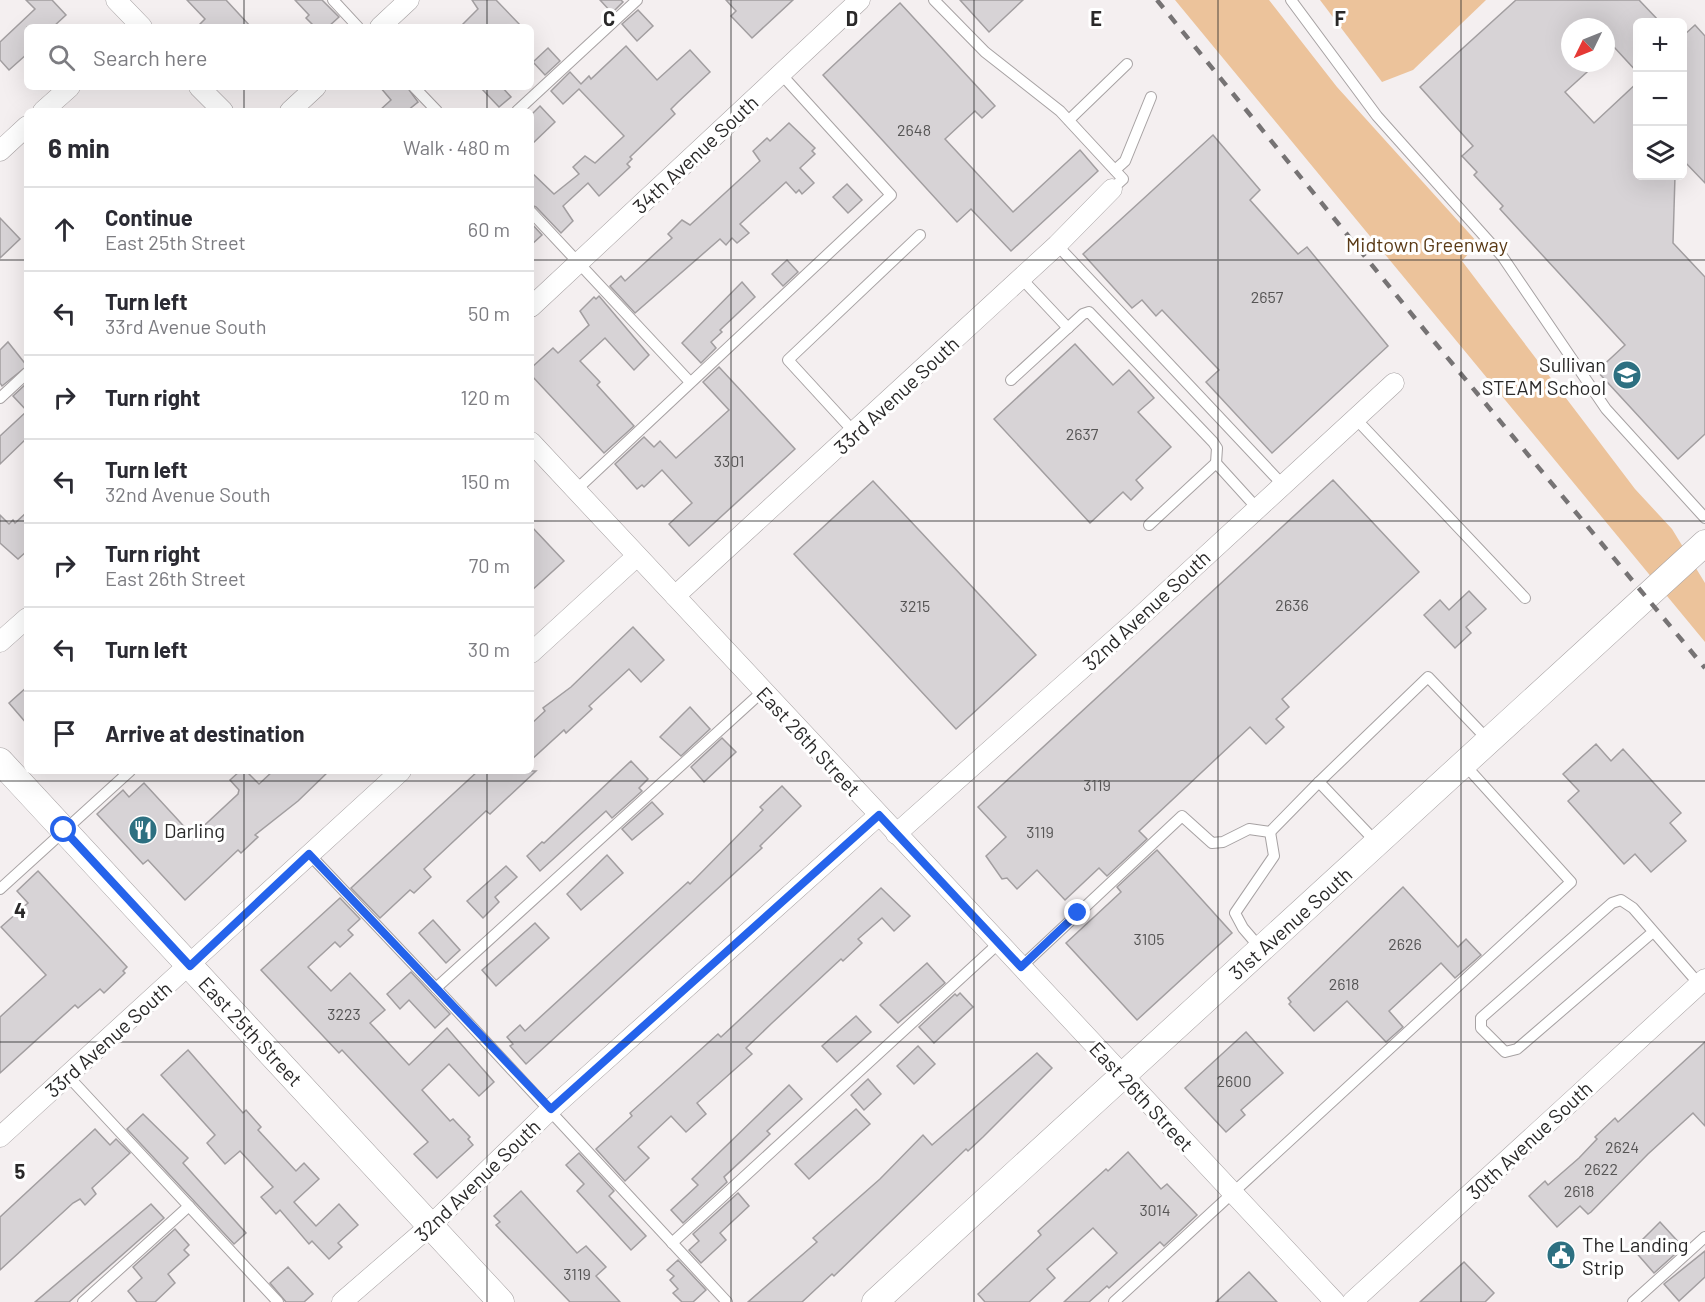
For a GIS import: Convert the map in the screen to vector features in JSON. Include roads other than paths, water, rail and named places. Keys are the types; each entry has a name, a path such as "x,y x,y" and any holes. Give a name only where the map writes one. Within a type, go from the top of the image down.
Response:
{"street":[{"path":"116,0 136,24"},
{"path":"383,24 409,0"},
{"name":"34th Avenue South","path":"534,304 860,0"},
{"path":"47,108 67,90"},
{"path":"203,90 220,108"},
{"path":"293,108 313,90"},
{"path":"0,151 24,129"},
{"name":"33rd Avenue South","path":"675,596 1057,245 1114,180"},
{"name":"32nd Avenue South","path":"896,834 1132,624 1256,507 1394,383"},
{"name":"East 26th Street","path":"534,445 1335,1302"},
{"name":"31st Avenue South","path":"874,1302 1705,543"},
{"path":"534,650 637,556"},
{"path":"0,642 24,621"},
{"name":"East 25th Street","path":"0,761 501,1302"},
{"name":"33rd Avenue South","path":"0,1137 190,966 397,774"},
{"name":"32nd Avenue South","path":"342,1302 431,1225 551,1109 879,815"},
{"name":"30th Avenue South","path":"1352,1302 1702,982"}],"lane":[{"path":"333,0 355,24"},
{"path":"520,108 637,0"},
{"path":"934,0 985,52 1068,120 1114,180 1125,161 1151,98"},
{"path":"1291,0 1377,116 1502,256 1606,409 1705,518"},
{"path":"1068,120 1127,64"},
{"path":"576,490 891,195 781,74"},
{"path":"417,90 434,108"},
{"path":"534,215 690,382"},
{"path":"855,433 788,360 920,235"},
{"path":"1057,245 1282,484"},
{"path":"1021,278 1068,328"},
{"path":"1011,380 1083,314 1089,312 1093,315 1217,448 1216,463 1149,525"},
{"path":"0,398 24,376"},
{"path":"1355,418 1526,598"},
{"path":"1216,463 1256,507"},
{"path":"1270,832 1428,677 1489,741"},
{"path":"436,988 763,691"},
{"path":"1114,1302 1571,882 1463,764"},
{"path":"0,889 127,774"},
{"path":"1319,782 1377,843"},
{"path":"1021,967 1182,816 1212,843 1223,842 1250,829 1270,832"},
{"path":"1261,949 1235,913 1274,856 1270,832"},
{"path":"309,854 551,1109 727,1302"},
{"path":"1653,932 1517,1049 1505,1052 1481,1028 1481,1018 1612,903 1621,900 1633,908 1702,982"},
{"path":"672,1243 999,944"},
{"path":"67,1075 278,1302"},
{"path":"83,1302 189,1206"},
{"path":"1633,1302 1705,1237"}],"railway":[{"path":"1157,0 1427,333 1705,668"}],"place":[{"name":"Sullivan STEAM School","path":"1627,375"},
{"name":"Darling","path":"143,830"},
{"name":"The Landing Strip","path":"1561,1255"}],"park label":[{"name":"Midtown Greenway","path":"1427,244"}]}
